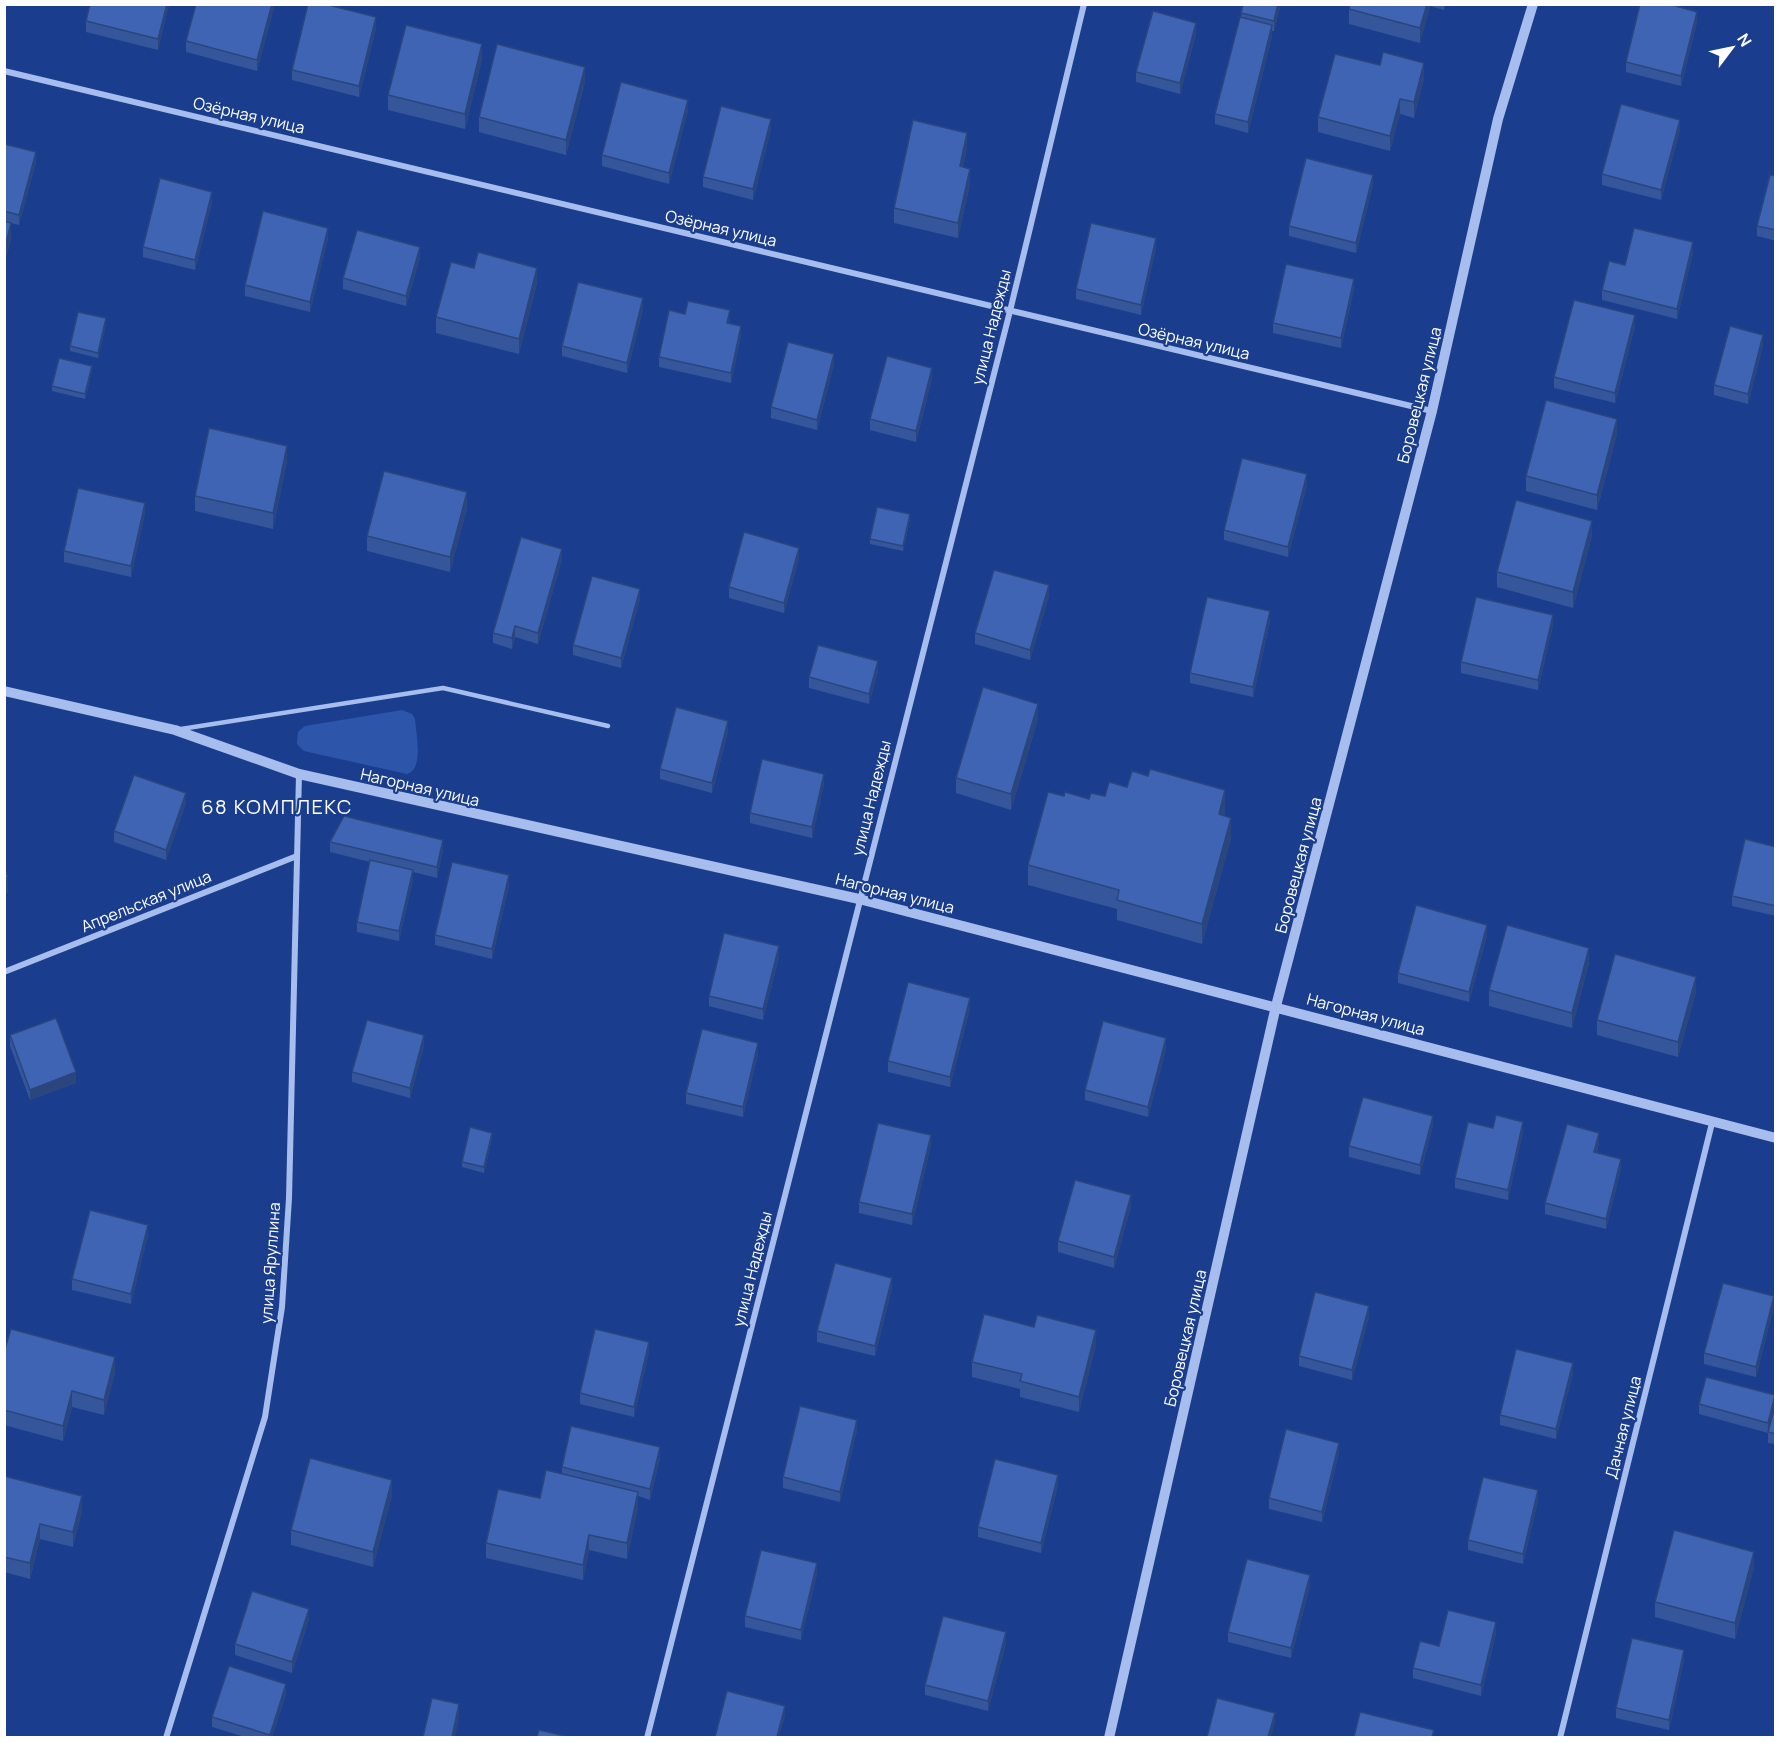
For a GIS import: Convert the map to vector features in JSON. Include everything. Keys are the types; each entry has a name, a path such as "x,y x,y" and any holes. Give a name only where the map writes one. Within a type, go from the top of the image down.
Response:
{"street":[{"name":"улица Надежды","path":"647,1737 1010,311 1084,4"},
{"name":"Боровецкая улица","path":"1109,1737 1276,1006 1432,411 1498,119 1533,4"},
{"name":"Озёрная улица","path":"4,71 1432,411"},
{"name":"Нагорная улица","path":"4,691 175,730 299,774 859,899 1776,1138"},
{"name":"улица Яруллина","path":"166,1737 264,1417 282,1307 289,1198 299,774"},
{"name":"Апрельская улица","path":"4,972 297,856"},
{"name":"Дачная улица","path":"1560,1737 1712,1123"}],"lane":[{"path":"175,730 442,688 608,726"}],"shaded area":[{"path":"402,710 412,714 415,719 417,742 416,765 407,774 304,751 297,744 298,732 305,726"}],"building":[{"path":"90,4 167,4 158,39 86,21"},
{"path":"196,4 272,4 257,60 186,41"},
{"path":"308,4 324,4 376,17 359,86 292,70"},
{"path":"1243,4 1278,4 1274,21 1241,13"},
{"path":"1350,4 1427,4 1420,28 1349,9"},
{"path":"1640,4 1669,4 1697,12 1681,76 1626,62"},
{"path":"1153,11 1196,23 1180,83 1136,72"},
{"path":"1240,17 1272,25 1248,122 1215,114"},
{"path":"406,25 482,44 465,114 388,95"},
{"path":"497,44 585,67 566,140 479,117"},
{"path":"1383,52 1424,63 1414,102 1400,99 1390,136 1318,117 1335,54 1380,65"},
{"path":"621,82 688,100 669,173 602,155"},
{"path":"1621,104 1680,120 1661,190 1602,174"},
{"path":"721,106 771,119 753,189 703,177"},
{"path":"913,120 967,133 960,166 970,169 958,223 894,208"},
{"path":"4,144 36,152 19,215 4,211"},
{"path":"1306,158 1373,175 1356,243 1289,226"},
{"path":"1770,175 1776,176 1776,230 1757,226"},
{"path":"160,178 212,192 195,260 143,247"},
{"path":"263,211 328,228 310,302 245,285"},
{"path":"4,221 11,223 4,251"},
{"path":"1091,223 1156,238 1141,305 1076,289"},
{"path":"1634,228 1693,242 1677,309 1602,290 1609,261 1625,265"},
{"path":"357,230 420,247 406,296 343,278"},
{"path":"478,252 537,268 519,339 436,317 451,262 474,268"},
{"path":"1286,264 1354,279 1341,338 1273,323"},
{"path":"578,282 643,298 627,363 562,346"},
{"path":"1574,300 1635,315 1615,393 1554,377"},
{"path":"688,301 730,310 727,323 741,326 731,373 659,357 669,310 685,314"},
{"path":"78,312 106,318 98,353 70,346"},
{"path":"1730,326 1763,335 1748,394 1714,385"},
{"path":"788,342 834,354 817,420 771,407"},
{"path":"887,356 932,368 916,431 870,419"},
{"path":"59,358 92,366 85,394 52,386"},
{"path":"1546,400 1617,419 1597,495 1526,476"},
{"path":"209,428 287,446 273,513 195,496"},
{"path":"1242,458 1307,474 1288,547 1224,530"},
{"path":"384,471 467,492 450,557 367,536"},
{"path":"78,488 145,503 131,566 64,551"},
{"path":"1516,500 1592,521 1573,592 1497,572"},
{"path":"877,507 910,514 903,546 870,539"},
{"path":"744,532 799,548 784,603 729,587"},
{"path":"521,537 562,549 538,633 515,626 512,638 493,633"},
{"path":"994,570 1049,585 1030,650 975,633"},
{"path":"592,576 640,589 621,658 573,645"},
{"path":"1207,597 1270,611 1253,687 1190,673"},
{"path":"1476,597 1553,615 1538,680 1461,662"},
{"path":"818,645 878,661 869,694 809,677"},
{"path":"983,687 1038,704 1011,794 956,778"},
{"path":"676,707 728,721 712,783 660,769"},
{"path":"762,759 824,774 812,827 750,813"},
{"path":"1150,769 1225,790 1219,814 1231,818 1202,924 1117,900 1119,890 1028,865 1048,792 1064,796 1065,792 1089,799 1091,793 1105,796 1109,782 1127,787 1132,771 1148,776"},
{"path":"134,775 186,793 166,850 114,831"},
{"path":"344,816 443,840 437,867 330,842"},
{"path":"1745,839 1776,847 1776,906 1732,896"},
{"path":"370,860 413,870 399,931 357,922"},
{"path":"452,862 509,875 492,949 435,935"},
{"path":"4,867 8,877 4,879"},
{"path":"1416,905 1487,925 1469,992 1398,973"},
{"path":"1507,925 1589,948 1572,1013 1489,990"},
{"path":"724,933 779,946 763,1009 709,996"},
{"path":"1615,954 1696,977 1678,1042 1597,1020"},
{"path":"908,982 970,998 950,1077 888,1061"},
{"path":"56,1018 76,1072 30,1090 10,1035"},
{"path":"367,1020 424,1035 410,1088 352,1072"},
{"path":"1103,1021 1166,1038 1148,1107 1085,1090"},
{"path":"702,1029 758,1043 743,1107 686,1093"},
{"path":"1363,1097 1433,1116 1420,1165 1349,1146"},
{"path":"1496,1115 1523,1122 1508,1190 1455,1178 1468,1122 1493,1128"},
{"path":"878,1123 931,1135 912,1214 859,1202"},
{"path":"1567,1124 1599,1133 1594,1152 1621,1159 1606,1219 1545,1203"},
{"path":"470,1127 492,1133 484,1167 462,1162"},
{"path":"1075,1180 1131,1195 1114,1257 1058,1241"},
{"path":"90,1210 148,1225 131,1294 72,1279"},
{"path":"835,1263 892,1278 875,1346 817,1331"},
{"path":"1723,1283 1774,1296 1756,1367 1704,1353"},
{"path":"1315,1292 1369,1306 1352,1370 1299,1356"},
{"path":"984,1314 1034,1327 1037,1315 1096,1330 1079,1397 1020,1381 1022,1374 972,1362"},
{"path":"11,1329 115,1357 104,1400 72,1391 63,1426 4,1410 4,1352"},
{"path":"595,1329 649,1342 634,1407 580,1393"},
{"path":"1516,1349 1573,1363 1556,1429 1500,1415"},
{"path":"1706,1377 1775,1395 1768,1423 1699,1404"},
{"path":"1776,1403 1776,1434 1768,1432"},
{"path":"800,1406 857,1420 840,1492 783,1477"},
{"path":"571,1426 660,1447 650,1489 562,1467"},
{"path":"1286,1429 1339,1443 1322,1512 1269,1498"},
{"path":"310,1458 392,1480 373,1552 291,1530"},
{"path":"995,1459 1058,1475 1041,1543 978,1527"},
{"path":"546,1470 638,1492 627,1543 589,1535 583,1565 486,1543 498,1489 540,1498"},
{"path":"4,1476 82,1496 73,1532 40,1524 30,1563 4,1557"},
{"path":"1483,1477 1538,1490 1523,1554 1468,1540"},
{"path":"1674,1530 1754,1552 1735,1623 1655,1602"},
{"path":"761,1550 817,1563 801,1630 745,1616"},
{"path":"1247,1559 1310,1575 1291,1648 1228,1632"},
{"path":"252,1591 309,1609 292,1662 235,1644"},
{"path":"1448,1610 1496,1622 1481,1685 1413,1668 1420,1641 1439,1646"},
{"path":"943,1616 1006,1632 988,1701 925,1685"},
{"path":"1632,1638 1684,1650 1669,1720 1616,1708"},
{"path":"229,1666 286,1684 270,1735 212,1717"},
{"path":"727,1691 785,1706 777,1737 715,1737"},
{"path":"432,1698 459,1704 452,1737 423,1737"},
{"path":"1217,1698 1275,1713 1268,1737 1207,1737"},
{"path":"1360,1712 1434,1730 1432,1737 1354,1737"},
{"path":"539,1730 569,1737 537,1737"}],"district":[{"name":"68 КОМПЛЕКС","path":"277,806"}]}
